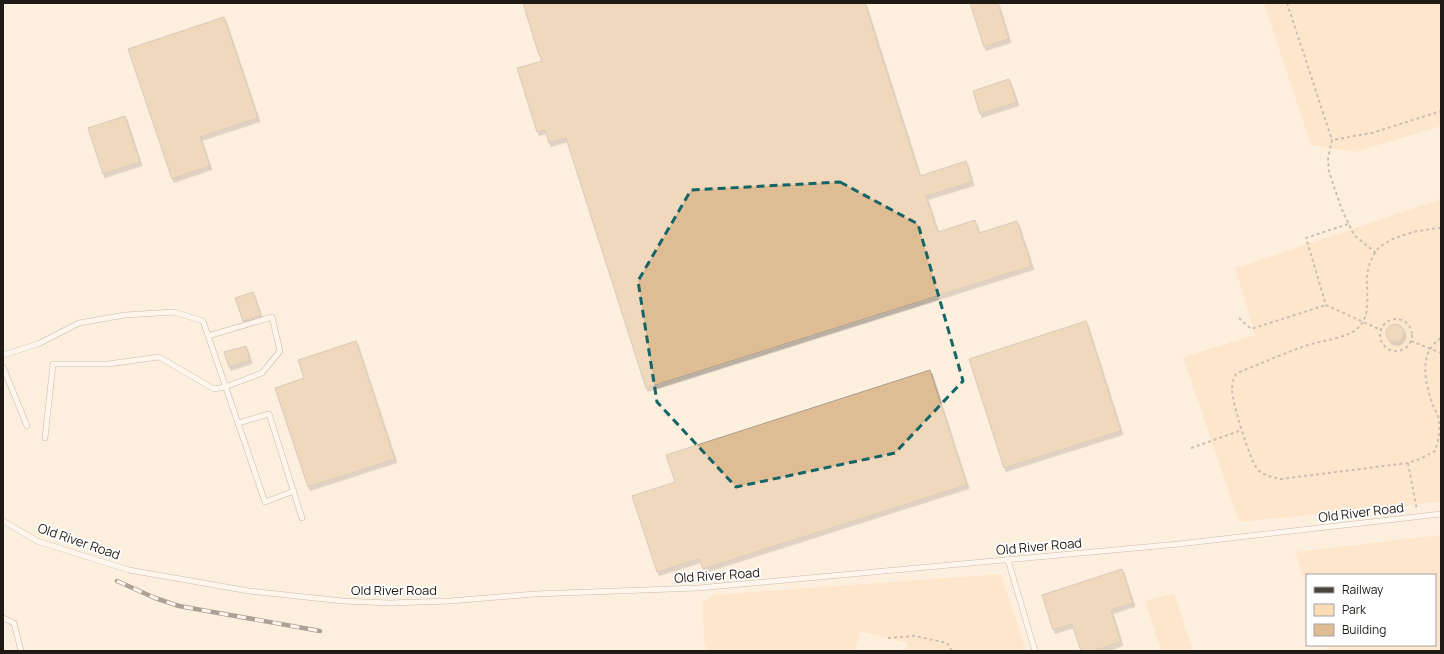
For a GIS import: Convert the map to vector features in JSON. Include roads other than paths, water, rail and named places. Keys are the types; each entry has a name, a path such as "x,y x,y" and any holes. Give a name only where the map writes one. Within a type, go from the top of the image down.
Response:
{"lane":[{"path":"3,355 38,344 79,323 125,315 174,312 203,320 265,502 294,491"},
{"path":"45,438 53,364 108,364 159,357 214,389 225,387 262,373 280,351 272,317 208,336"},
{"path":"3,367 27,426"},
{"path":"238,423 269,414 302,518"},
{"name":"Old River Road","path":"3,521 37,541 130,570 249,591 343,602 390,603 450,601 535,594 698,588 1179,544 1441,514"},
{"path":"1008,560 1035,651"},
{"path":"3,618 14,623 21,651"}],"railway":[{"path":"117,581 155,598 179,606 320,631"}]}
